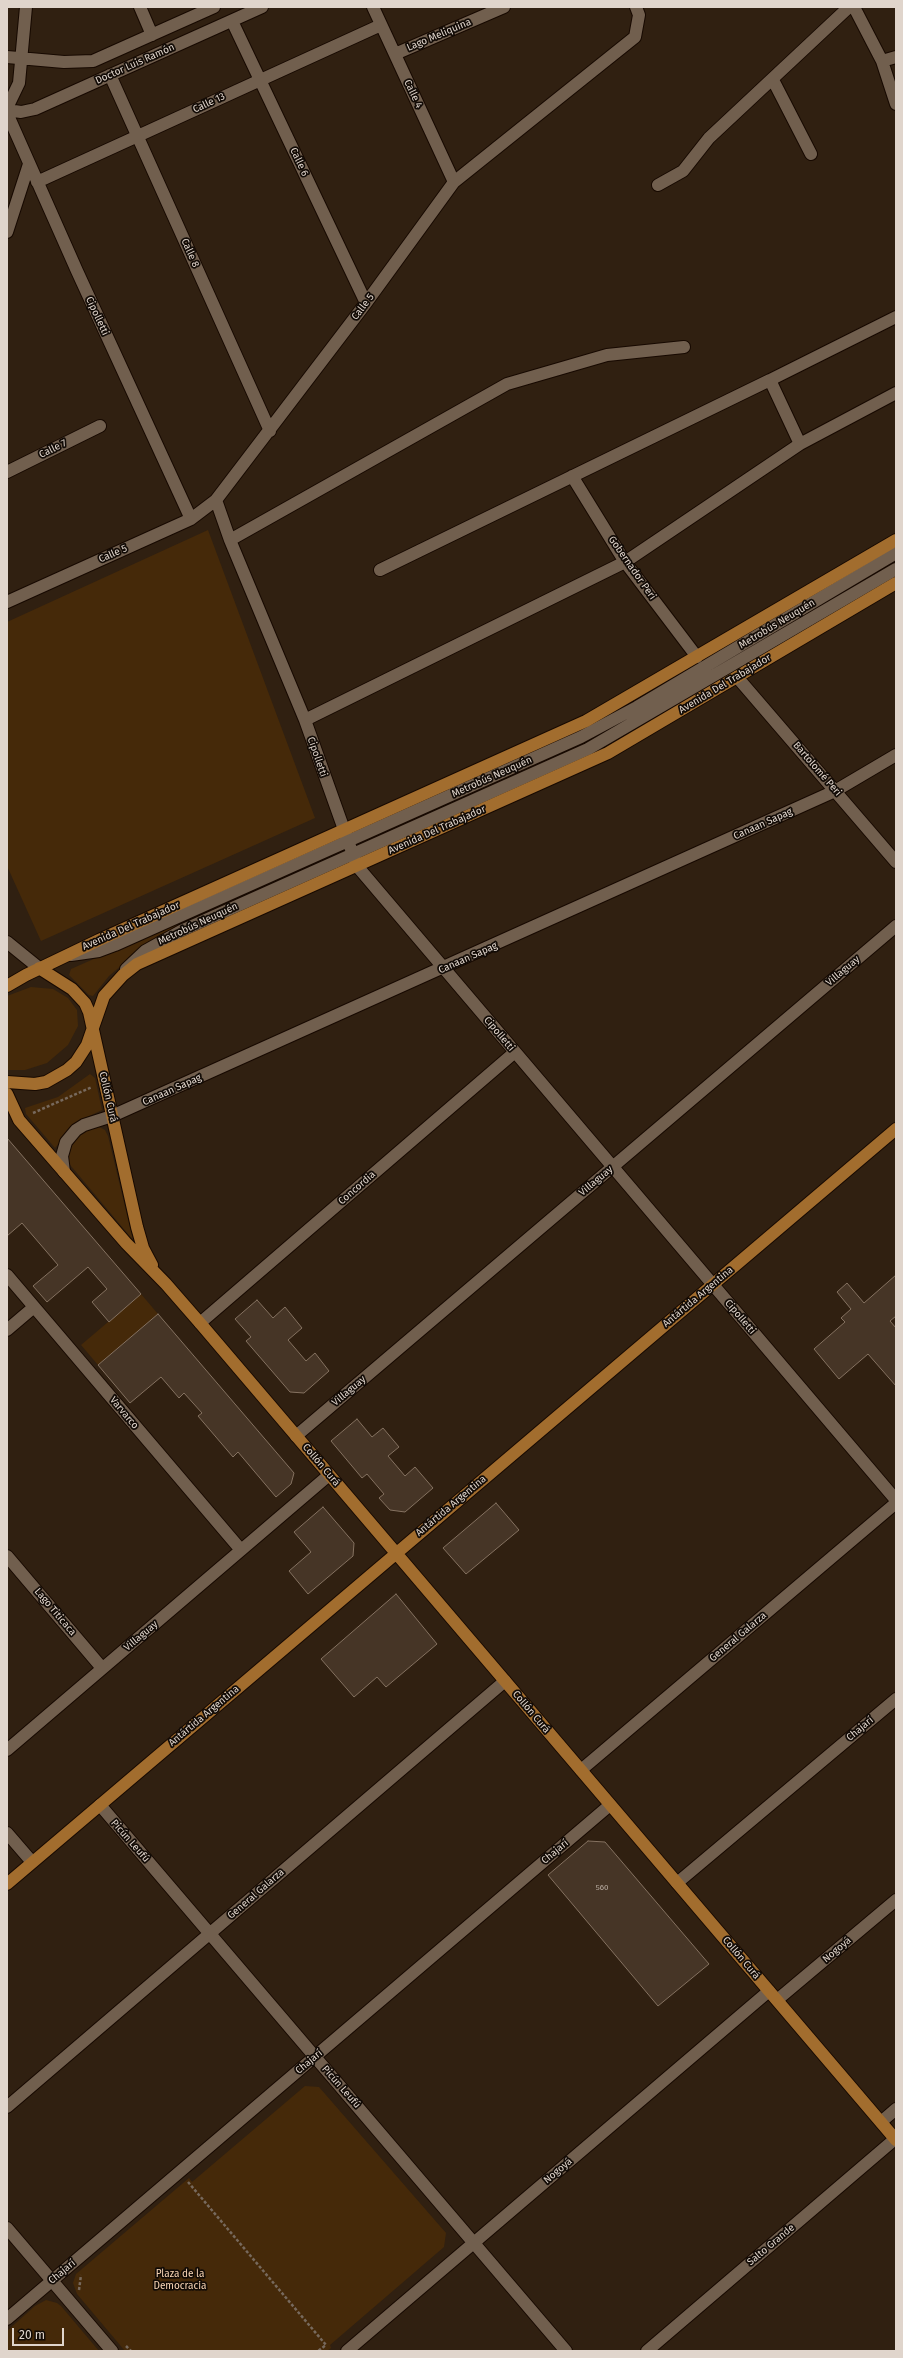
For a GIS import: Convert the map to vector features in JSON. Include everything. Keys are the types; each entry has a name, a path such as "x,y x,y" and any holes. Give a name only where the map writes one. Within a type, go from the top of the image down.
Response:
{"main road":[{"name":"Avenida Del Trabajador","path":"7,986 39,968 66,956 345,836 603,712 896,540"},
{"name":"Avenida Del Trabajador","path":"7,1082 35,1084 58,1077 82,1054 93,1029 100,1004 109,990 130,969 146,960 355,860 608,753 896,583"},
{"name":"Collón Curá","path":"39,968 63,982 79,995 89,1012 140,1239 148,1257 166,1284"},
{"name":"Collón Curá","path":"7,1094 19,1120 134,1253 166,1284 200,1323 896,2139"},
{"name":"Antártida Argentina","path":"7,1884 896,1129"}],"street":[{"path":"7,110 19,83 26,7"},
{"path":"140,7 152,35"},
{"name":"Doctor Luis Ramón","path":"7,56 64,62 93,61 214,7"},
{"name":"Doctor Luis Ramón","path":"7,110 21,112 35,109 262,7"},
{"name":"Calle 4","path":"373,7 454,182"},
{"name":"Lago Meliquina","path":"395,54 504,7"},
{"name":"Calle 5","path":"7,602 191,519 216,500 366,303 454,182 635,36 639,15 636,7"},
{"path":"658,185 683,171 709,138 773,80 849,7"},
{"path":"854,7 882,60 896,104"},
{"name":"Calle 6","path":"232,21 366,303"},
{"name":"Calle 13","path":"37,182 381,25"},
{"path":"882,60 896,57"},
{"name":"Calle 8","path":"110,75 270,431"},
{"path":"773,80 811,154"},
{"name":"Cipolletti","path":"7,110 37,182 191,519"},
{"path":"7,232 29,164"},
{"path":"380,570 896,317"},
{"path":"230,540 507,384 607,355 684,347"},
{"path":"770,380 800,444"},
{"path":"305,720 625,562 800,444 896,393"},
{"name":"Calle 7","path":"7,472 100,426"},
{"name":"Gobernador Peri","path":"572,476 625,562 697,657"},
{"name":"Cipolletti","path":"216,500 230,540 305,720 345,836 355,860 515,1052 896,1500"},
{"name":"Metrobús Neuquén","path":"345,836 599,728 896,553"},
{"name":"Metrobús Neuquén","path":"355,860 604,741 896,569"},
{"name":"Bartolomé Peri","path":"737,676 896,862"},
{"name":"Canaan Sapag","path":"64,1172 62,1156 70,1136 84,1125 112,1116 836,791 896,755"},
{"name":"Villaguay","path":"296,1436 896,926"},
{"name":"Collón Curá","path":"7,942 39,968"},
{"name":"Concordia","path":"200,1323 515,1052"},
{"name":"Varvarco","path":"7,1275 241,1550"},
{"path":"7,1330 34,1307"},
{"name":"Villaguay","path":"7,1750 329,1475"},
{"name":"General Galarza","path":"581,1770 896,1503"},
{"name":"Lago Titicaca","path":"7,1556 102,1668"},
{"name":"General Galarza","path":"7,2106 505,1681"},
{"name":"Chajarí","path":"677,1883 896,1699"},
{"name":"Picún Leufú","path":"100,1805 566,2351"},
{"name":"Chajarí","path":"7,2319 610,1805"},
{"path":"7,1833 32,1862"},
{"name":"Nogoyá","path":"347,2351 474,2243 773,1996 896,1900"},
{"path":"881,2122 896,2109"},
{"name":"Salto Grande","path":"647,2351 896,2139"},
{"path":"7,2228 112,2351"}],"path":[{"path":"27,1116 97,1085"},
{"path":"182,2187 189,2181 326,2345 318,2351"},
{"path":"84,2297 79,2291 81,2275 87,2270"},
{"path":"126,2345 131,2351"}],"green space":[{"path":"208,530 315,818 41,941 7,866 7,622"},
{"path":"896,559 896,566 622,728 363,843 362,840 575,744"},
{"path":"334,853 336,856 136,953 109,976 93,996 89,995 69,975 71,969"},
{"path":"31,987 53,989 68,998 77,1010 78,1026 68,1045 47,1063 25,1070 7,1070 7,996"},
{"path":"90,1074 95,1078 102,1110 77,1122 55,1148 26,1114 25,1108 58,1097"},
{"path":"97,1126 105,1130 108,1136 133,1240 71,1166 67,1159 70,1146 77,1137 88,1129"},
{"path":"141,1294 158,1314 98,1365 81,1345"},
{"name":"Plaza de la Democracia","path":"305,2086 319,2087 446,2233 444,2247 330,2345 331,2348 327,2351 125,2351 77,2294 73,2283 76,2274 189,2178 192,2182"},
{"path":"46,2300 57,2303 61,2306 99,2351 7,2351 7,2331 35,2306"}],"building":[{"path":"7,1138 141,1294 109,1322 92,1302 107,1289 88,1267 47,1302 33,1286 58,1265 22,1223 7,1236"},
{"path":"896,1275 896,1316 890,1321 896,1328 896,1386 868,1354 839,1379 814,1349 845,1322 841,1318 851,1309 837,1292 847,1283 864,1303"},
{"path":"257,1300 273,1318 285,1307 302,1328 288,1340 306,1361 315,1353 329,1371 304,1393 290,1392 246,1341 251,1337 235,1319"},
{"path":"158,1314 294,1473 291,1484 276,1497 238,1452 233,1457 198,1416 202,1413 184,1393 179,1398 161,1377 130,1403 98,1365"},
{"path":"357,1419 372,1437 383,1428 399,1447 388,1456 405,1476 415,1467 433,1488 405,1512 390,1510 379,1498 384,1494 367,1474 362,1478 331,1441"},
{"path":"496,1503 519,1530 466,1574 443,1548"},
{"path":"323,1507 354,1543 353,1556 308,1594 289,1571 311,1552 294,1532"},
{"path":"396,1594 437,1644 386,1687 377,1677 354,1697 321,1659"},
{"path":"588,1841 605,1842 709,1964 658,2006 548,1875"}]}
